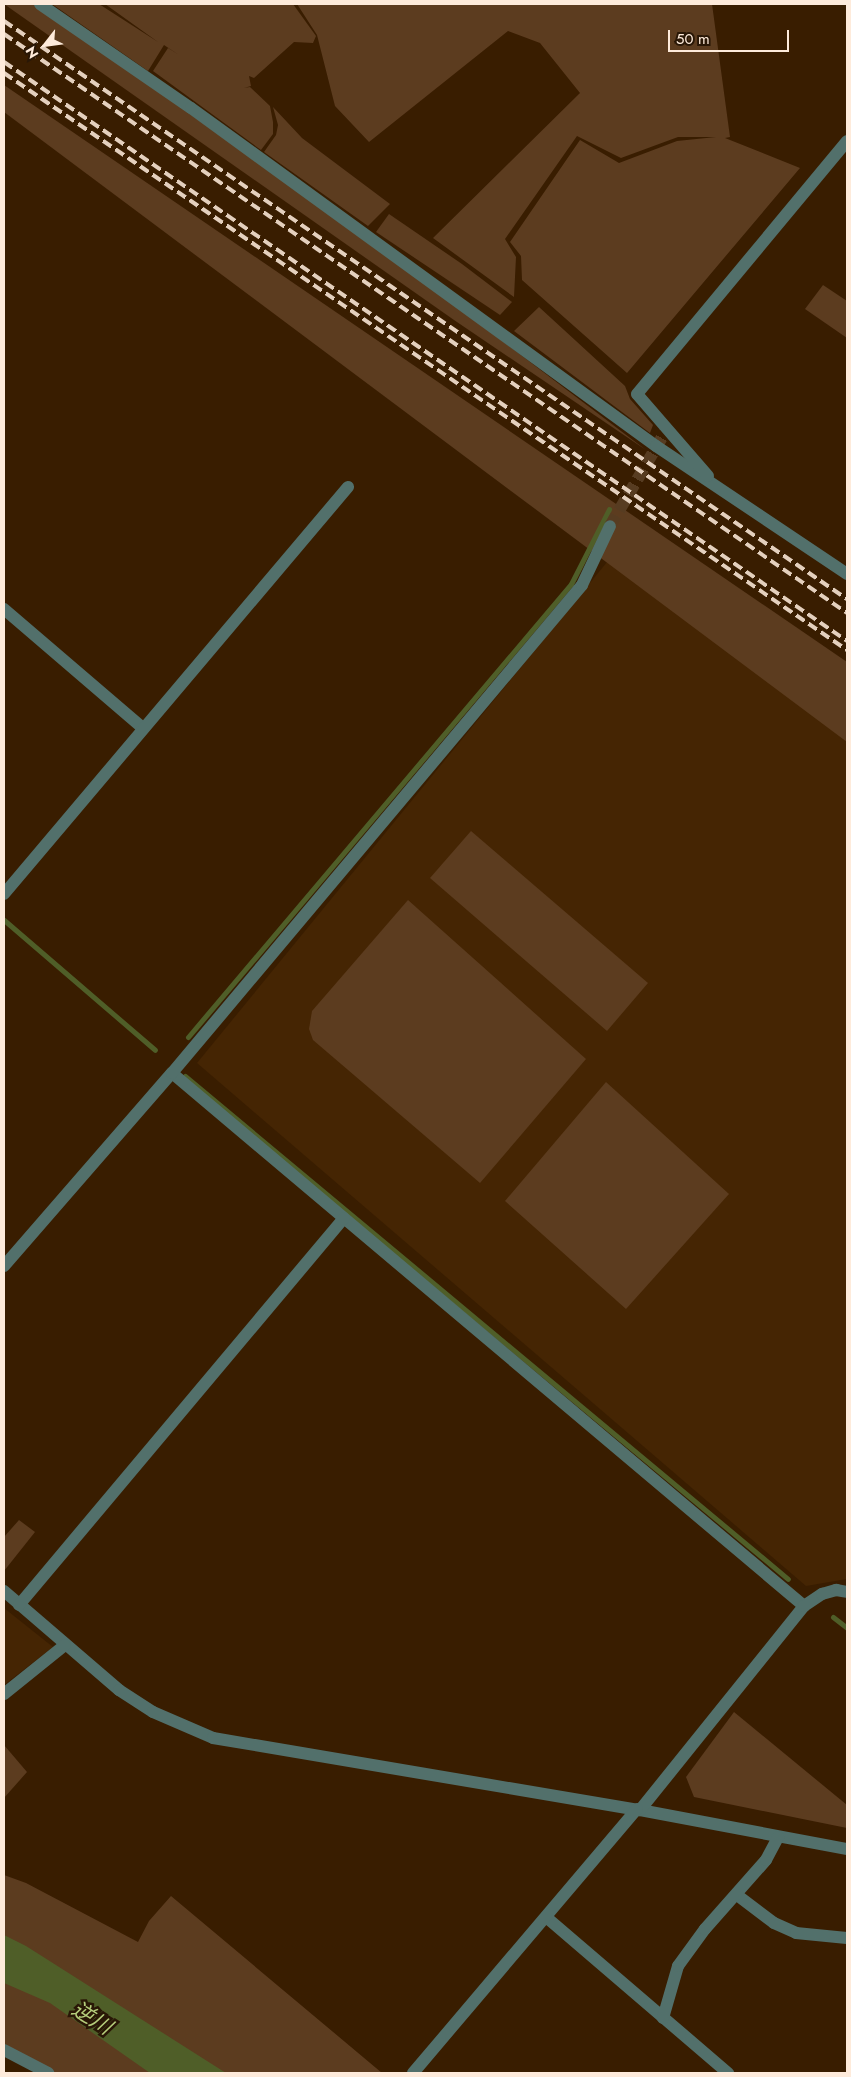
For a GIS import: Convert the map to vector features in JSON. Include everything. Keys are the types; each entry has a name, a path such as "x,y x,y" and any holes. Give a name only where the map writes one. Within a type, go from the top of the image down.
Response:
{"street":[{"path":"40,4 191,108 716,486 847,574"},
{"path":"716,486 637,394 847,141"},
{"path":"4,894 348,487"},
{"path":"4,1266 172,1073 582,584 610,526"},
{"path":"4,609 143,728"},
{"path":"172,1073 804,1606"},
{"path":"19,1605 344,1218"},
{"path":"4,1592 119,1690 152,1712 213,1738 638,1809 847,1849"},
{"path":"413,2073 638,1809 804,1606 829,1592 847,1592"},
{"path":"4,1694 65,1645"},
{"path":"663,2018 678,1966 705,1929 766,1860 778,1836"},
{"path":"737,1895 774,1923 796,1932 847,1938"},
{"path":"546,1917 728,2073"},
{"path":"4,2050 48,2073"}],"shaded area":[{"path":"4,4 33,4 118,62 463,311 646,450 454,320"},
{"path":"52,4 99,4 158,42 105,4 293,4 316,36 313,43 294,42 254,78 249,76 251,86 244,88 250,87 270,106 273,122 273,134 261,150 153,71 168,48 179,55 164,45 148,71"},
{"path":"297,4 712,4 730,137 725,138 800,168 627,373 522,280 521,256 510,242 580,140 619,163 677,141 716,137 678,137 621,158 577,136 505,239 516,257 514,297 433,238 580,93 540,43 508,31 369,142 335,106 317,35"},
{"path":"4,85 847,662 847,742 4,112"},
{"path":"273,107 302,138 390,204 368,226 264,152 276,135 278,125"},
{"path":"389,214 462,264 512,302 500,315 376,232"},
{"path":"823,285 847,301 847,338 805,309"},
{"path":"539,307 625,386 630,399 653,425 650,433 514,331"},
{"path":"621,545 847,701 847,1579 806,1586 197,1063"},
{"path":"471,831 648,983 607,1031 430,878"},
{"path":"408,900 586,1059 480,1183 313,1040 309,1029 312,1011"},
{"path":"606,1082 729,1194 626,1309 505,1201"},
{"path":"19,1520 35,1532 4,1571 4,1537"},
{"path":"4,1608 53,1647 4,1685"},
{"path":"734,1712 847,1805 847,1828 694,1797 686,1777"},
{"path":"4,1745 27,1772 4,1798"},
{"path":"4,1875 26,1883 138,1942 149,1921 171,1896 382,2073 48,2073 4,2051"}],"water":[{"name":"逆川","path":"4,1935 26,1946 226,2073 150,2073 50,2003 4,1983"}],"waterway":[{"path":"188,1037 571,584 609,509"},
{"path":"4,920 155,1050"},
{"path":"185,1076 788,1579"},
{"path":"833,1617 847,1628"}],"tunnel":[{"path":"610,526 668,427"}],"railway":[{"path":"4,21 847,599"},
{"path":"4,34 847,613"},
{"path":"4,62 847,641"},
{"path":"4,73 847,650"}]}
